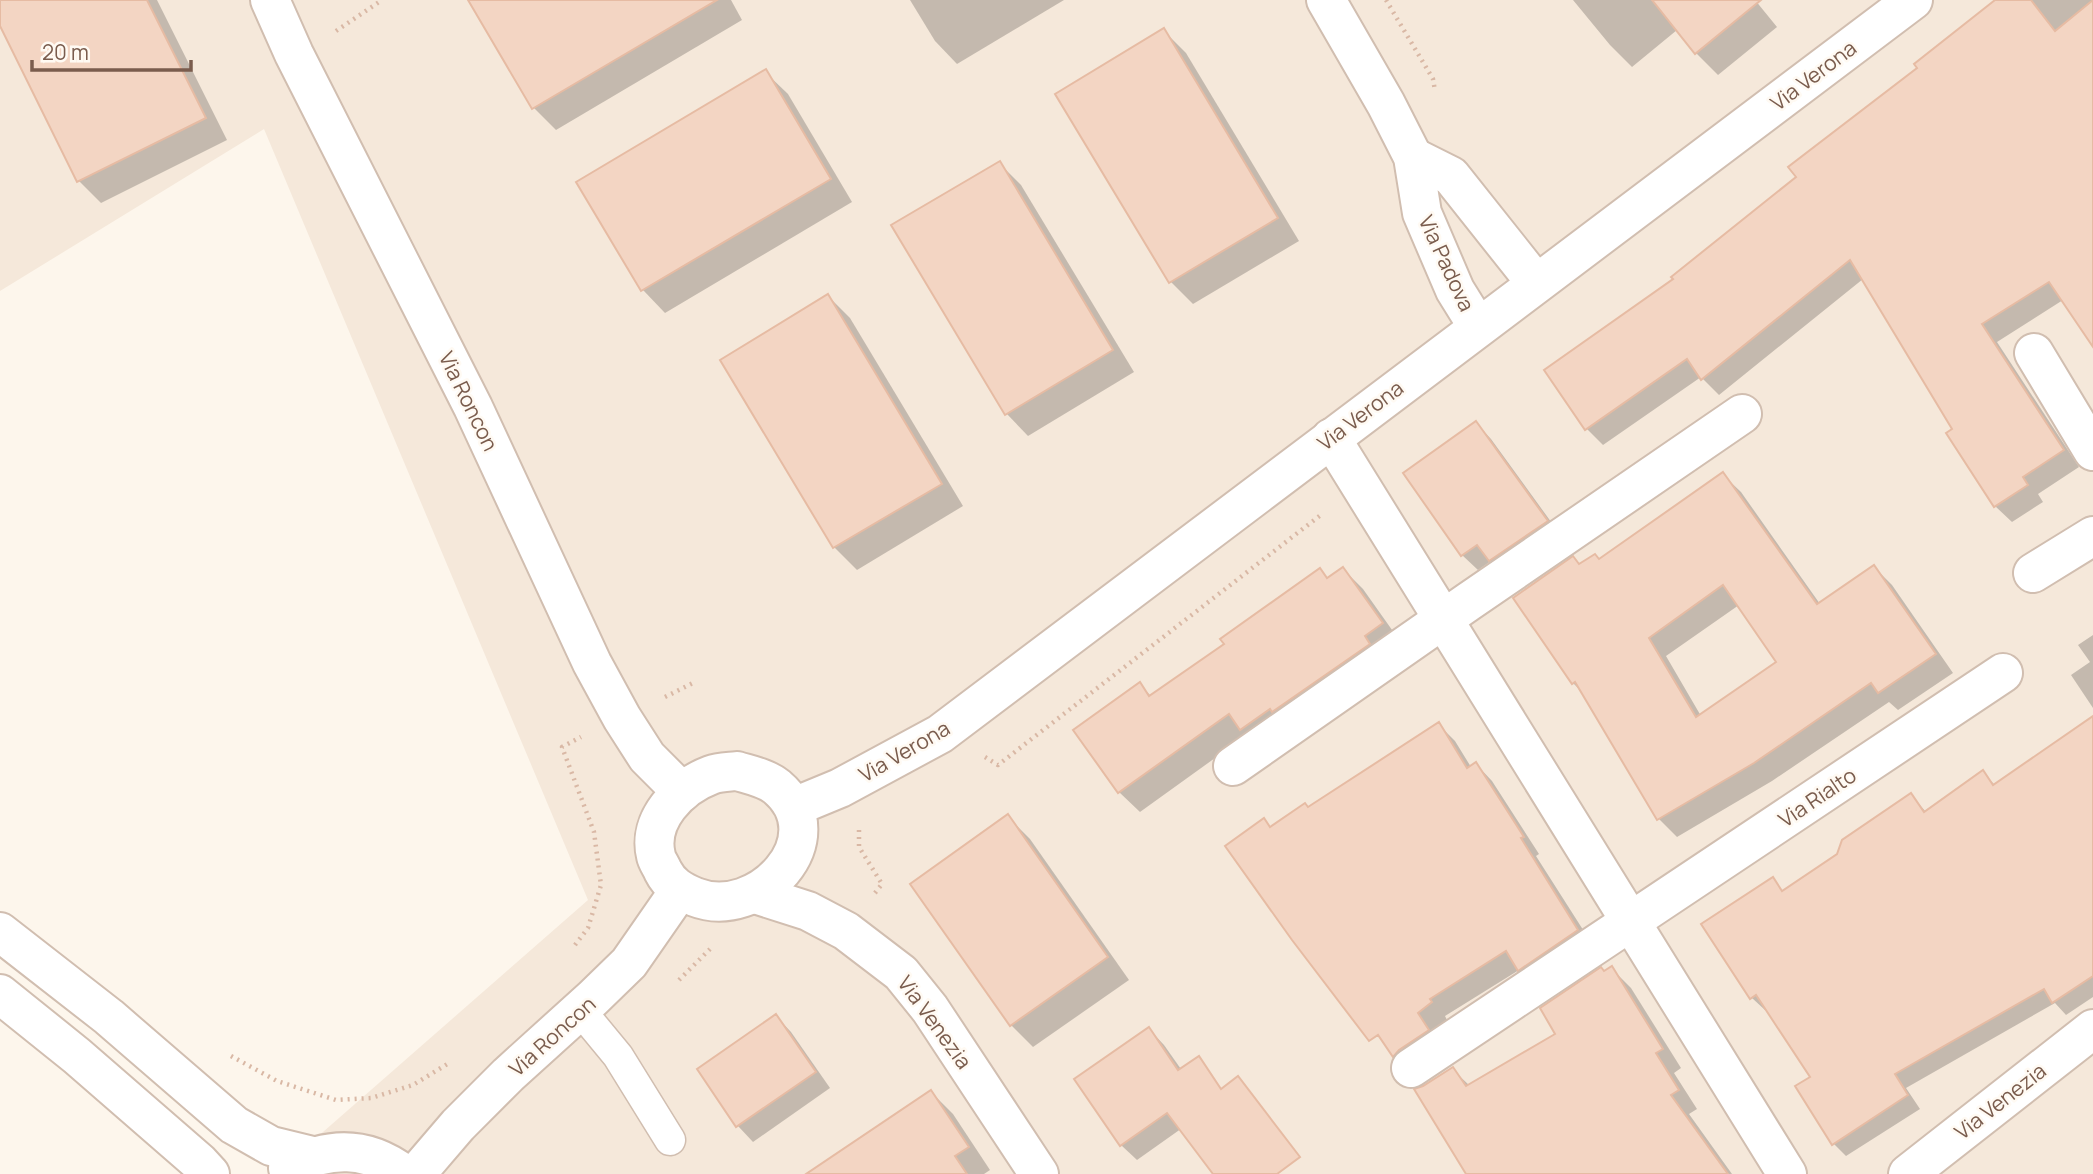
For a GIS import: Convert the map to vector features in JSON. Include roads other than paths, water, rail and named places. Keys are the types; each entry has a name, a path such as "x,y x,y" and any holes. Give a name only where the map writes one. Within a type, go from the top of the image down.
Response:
{"street":[{"name":"Via Roncon","path":"270,0 294,54 473,407 592,663 647,757 682,792"},
{"name":"Via Padova","path":"1326,0 1413,157 1422,214 1455,290 1478,327"},
{"name":"Via Verona","path":"794,807 840,788 940,734 1906,2"},
{"path":"1413,157 1451,176 1536,283"},
{"path":"2034,353 2093,451"},
{"path":"1233,766 1742,414"},
{"path":"1331,438 1787,1174"},
{"path":"2033,573 2093,536"},
{"name":"Via Rialto","path":"1411,1068 2003,673"},
{"path":"737,771 758,776 776,786 794,807 799,833 793,853 783,871 755,894 732,901 707,902 679,891 666,876 656,856 655,832 663,812 692,783 713,773 737,771"},
{"name":"Via Roncon","path":"416,1174 458,1125 517,1066 629,963 679,891"},
{"name":"Via Venezia","path":"755,894 808,911 846,931 901,973 930,1009 1040,1174"},
{"path":"0,932 109,1017 233,1125 271,1146 297,1165 338,1152 365,1154 389,1163 404,1174"},
{"path":"0,994 87,1065 200,1162 210,1174"},
{"name":"Via Venezia","path":"1908,1174 2093,1029"}],"lane":[{"path":"580,1010 618,1056 670,1140"}]}
